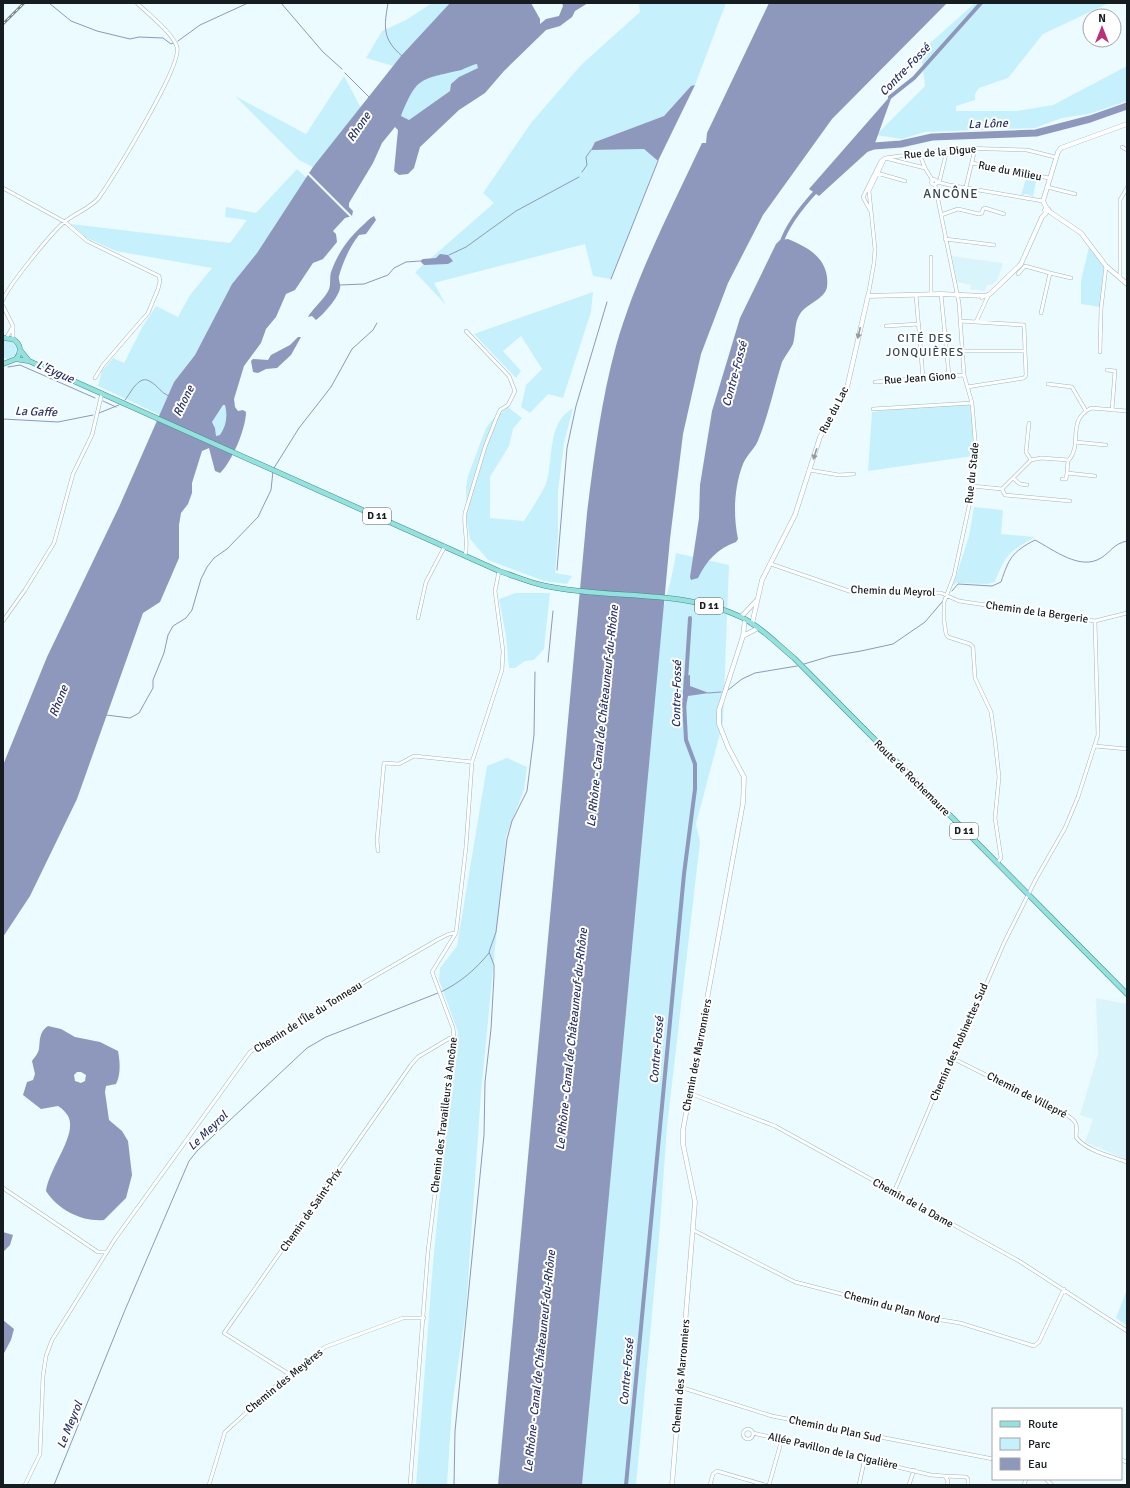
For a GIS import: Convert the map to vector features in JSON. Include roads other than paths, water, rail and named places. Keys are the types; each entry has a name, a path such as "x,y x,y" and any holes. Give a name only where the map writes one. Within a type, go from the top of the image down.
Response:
{"main road":[{"path":"5,338 13,339 29,361"},
{"path":"16,359 20,350"},
{"path":"4,363 16,359 29,361 102,394"},
{"name":"D 11","path":"102,394 500,571"},
{"name":"Route de Rochemaure","path":"500,571 531,582 570,590 676,599 717,608 743,618 758,628 794,658 1127,994"}],"street":[{"path":"3,300 20,276 65,222 93,204 102,193 164,89 178,55 177,47 170,36 137,3"},
{"path":"1127,124 1062,148 1055,157 1043,201 1048,212 1081,233 1106,266 1127,284"},
{"path":"1122,147 1127,150"},
{"path":"966,187 975,149"},
{"name":"Rue de la Digue","path":"885,158 947,150 975,149 1027,150 1055,157"},
{"path":"947,150 936,182 1043,201"},
{"name":"Rue du Stade","path":"919,153 925,168 936,182 940,215 958,295 964,375 972,403 976,452 972,486 954,576 944,602 943,613 946,634 952,639 970,644 973,648 975,678 986,701 993,722 999,777 995,818 1001,858 997,863"},
{"path":"885,158 925,168"},
{"path":"870,210 869,191 885,158"},
{"path":"870,210 862,197 881,161 885,158"},
{"name":"Rue du Milieu","path":"972,163 1049,178"},
{"path":"877,173 905,181"},
{"path":"1047,187 1075,194"},
{"path":"3,188 65,222 87,241 159,276 160,281 148,313 102,365 95,378"},
{"path":"1120,278 1120,200 1127,188"},
{"path":"940,215 958,209 979,214 982,213 983,209 985,208 1004,214"},
{"name":"Rue du Lac","path":"752,624 762,580 795,515 820,438 846,392 874,263 875,249 870,210"},
{"path":"1018,274 1042,217 1048,212"},
{"path":"945,239 994,245"},
{"path":"931,257 931,294"},
{"path":"1023,265 1071,278"},
{"path":"976,322 990,294 1023,265"},
{"path":"1100,352 1101,309 1106,266"},
{"path":"1040,313 1050,273"},
{"path":"868,296 931,294 984,296 990,294"},
{"path":"941,294 949,376"},
{"path":"916,295 923,378"},
{"path":"3,306 13,326 13,339"},
{"path":"960,321 1024,325 1026,375 1024,378 967,387"},
{"path":"886,326 919,324"},
{"path":"5,338 13,326"},
{"path":"465,555 467,544 464,524 465,513 485,447 500,410 508,405 515,391 509,376 466,331"},
{"path":"962,352 1025,351"},
{"path":"1107,370 1115,371 1112,410"},
{"name":"Rue Jean Giono","path":"875,382 964,375"},
{"path":"1048,384 1072,387 1086,410"},
{"path":"3,622 26,590 54,543 73,474 92,435 102,394"},
{"path":"873,410 972,403"},
{"path":"1062,479 1066,479 1068,460 1073,455 1077,421 1086,410 1091,408 1127,411"},
{"path":"1029,423 1026,452 1031,460"},
{"path":"1075,442 1106,445"},
{"path":"1002,489 1031,460 1041,458 1068,460"},
{"path":"810,470 839,475 854,474"},
{"path":"1067,473 1095,476"},
{"path":"1013,478 1020,484 1027,485"},
{"path":"972,486 1002,489"},
{"path":"1002,489 1005,495 1070,500"},
{"path":"418,618 426,582 446,546"},
{"name":"Chemin du Meyrol","path":"770,564 852,592 941,593 947,595"},
{"name":"Chemin des Travailleurs à Ancône","path":"410,1485 428,1251 454,1038 453,1028 432,972 456,933 466,848 472,762 502,670 503,651 495,591 500,571"},
{"name":"Chemin de la Bergerie","path":"947,595 959,601 1095,621 1127,613"},
{"path":"743,618 756,601"},
{"name":"Chemin des Marronniers","path":"672,1485 693,1230 694,1197 682,1138 743,803 744,777 728,747 719,724 722,702 743,636 743,618"},
{"name":"Chemin des Robinettes Sud","path":"894,1192 932,1102 954,1059 1004,943 1028,894 1070,819 1095,746 1098,728 1095,621"},
{"path":"743,636 758,628"},
{"path":"1095,746 1127,749"},
{"path":"378,851 377,840 384,763 399,764 414,756 472,762"},
{"name":"Chemin de l'Île du Tonneau","path":"25,1485 40,1454 46,1356 52,1340 106,1252 250,1052 437,940 449,934 456,933"},
{"name":"Chemin de Saint-Prix","path":"289,1374 224,1333 418,1057 443,1042 454,1038"},
{"name":"Chemin de Villepré","path":"954,1059 1075,1120 1077,1124 1076,1137 1083,1144 1127,1162"},
{"name":"Chemin de la Dame","path":"689,1093 774,1126 1018,1261 1064,1289 1127,1331"},
{"path":"3,1188 91,1248 98,1252 106,1252"},
{"name":"Chemin du Plan Nord","path":"693,1230 795,1282 942,1320 960,1323 1034,1346 1039,1342 1064,1289"},
{"name":"Chemin des Meyères","path":"209,1485 225,1432 289,1374 325,1347 403,1318 424,1318"},
{"name":"Chemin du Plan Sud","path":"680,1387 772,1416 992,1459"},
{"name":"Allée Pavillon de la Cigalière","path":"753,1433 865,1458 931,1475 966,1477 968,1479 968,1485"},
{"path":"770,1485 782,1439"},
{"path":"859,1485 865,1458"},
{"path":"909,1485 914,1470"},
{"path":"710,1485 713,1474 717,1471 765,1485"},
{"path":"945,1476 948,1481 947,1485"}],"water":[{"path":"450,3 531,3 540,19 540,24 546,19 559,16 563,6 562,3 588,3 575,11 572,17 560,26 546,30 504,71 485,93 459,110 420,147 414,168 408,174 399,175 394,171 398,130 395,127 382,143 373,163 349,203 349,207 353,211 352,216 345,218 333,231 336,234 337,242 323,259 313,263 295,290 286,294 276,317 266,329 261,343 244,366 234,399 235,407 238,411 243,410 246,412 244,427 238,444 225,468 220,473 215,471 209,448 202,451 192,483 192,493 188,504 181,513 179,525 179,558 160,602 143,613 77,799 30,896 3,937 3,765 47,657 119,507 174,382 195,355 232,284 257,253 313,167 401,56","holes":["477,64 478,68 459,77 451,84 450,91 409,120 401,116 415,87 420,83 434,76 460,70","223,405 225,405 226,409 226,421 220,435 216,436 215,428 212,422"]},
{"name":"Le Rhône - Canal de Châteauneuf-du-Rhône","path":"769,3 947,3 832,119 763,215 728,283 701,354 683,434 670,539 582,1485 498,1485 587,513 602,408 616,346 624,320 644,268 702,143 706,143 707,133"},
{"path":"695,85 658,161 644,149 591,150 595,142 664,116 691,86"},
{"path":"893,93 874,146 819,196 809,189"},
{"path":"374,216 376,220 366,234 359,235 347,254 339,276 339,292 334,301 316,320 312,316 308,317 329,290 331,272 347,242 369,219"},
{"path":"788,239 804,246 822,262 827,278 826,291 823,295 806,307 798,317 793,344 782,362 763,429 758,442 743,464 735,501 735,520 738,539 736,542 723,548 713,556 698,578 691,580 690,577 699,518 700,485 712,411 740,318 776,244 780,240"},
{"path":"440,254 448,255 453,261 448,264 424,265 420,261 423,259 436,258"},
{"path":"298,337 301,337 291,355 277,368 266,369 258,373 253,372 251,361 253,359 268,360 271,355 290,345"},
{"path":"690,675 690,686 709,693 688,696 686,707 682,706 684,676"},
{"path":"48,1026 61,1029 75,1037 100,1042 118,1051 120,1068 118,1080 116,1084 106,1086 105,1092 109,1120 122,1131 128,1141 132,1175 126,1198 104,1220 87,1219 71,1213 57,1204 46,1191 51,1174 68,1138 70,1123 66,1113 58,1106 41,1109 23,1095 27,1082 33,1080 35,1074 32,1061 37,1054 40,1036","holes":["77,1072 81,1072 86,1075 85,1081 81,1083 75,1081 74,1075"]},
{"path":"3,1232 13,1235 10,1245 3,1252"},
{"path":"3,1320 14,1329 11,1340 3,1355"}],"waterway":[{"path":"49,3 71,21 97,31 130,39 139,37 163,38 171,44 173,43"},
{"path":"178,41 200,25 248,3"},
{"path":"281,3 323,52 342,69"},
{"path":"388,3 385,26 386,32 391,44 402,56"},
{"name":"Contre-Fossé","path":"890,97 914,78 981,3"},
{"name":"Rhone","path":"410,72 431,51"},
{"path":"345,73 370,98"},
{"name":"La Lône","path":"865,149 874,146 901,144 932,137 1036,133 1090,119 1127,106"},
{"path":"582,172 587,165 586,157 591,150"},
{"path":"611,279 658,161"},
{"path":"449,255 466,247 516,211 579,177"},
{"name":"Contre-Fossé","path":"781,244 787,229 818,189"},
{"path":"340,285 364,284 388,275 394,268 406,262 420,261"},
{"path":"557,570 567,448 576,406 607,302"},
{"path":"274,468 299,428 331,387 352,349 373,330 377,323"},
{"name":"L'Eygue","path":"8,367 20,365 95,398"},
{"name":"La Gaffe","path":"125,400 136,385 143,380 147,380 156,385 169,396"},
{"name":"L'Eygue","path":"103,401 116,407"},
{"name":"La Gaffe","path":"99,413 119,405"},
{"name":"La Gaffe","path":"3,419 58,422 93,415"},
{"path":"106,715 130,718 139,713 153,688 153,680 164,653 168,635 173,626 186,618 192,610 201,579 207,567 214,558 227,549 258,517 271,490 273,471"},
{"path":"952,591 958,584 992,586 1001,582 1006,567 1012,556 1021,548 1035,540 1067,558 1084,562 1101,558 1122,542 1127,541"},
{"path":"804,664 831,656 893,644 925,622 942,602"},
{"path":"548,662 553,611"},
{"name":"Contre-Fossé","path":"686,680 690,618"},
{"path":"728,690 742,679 755,673 797,666"},
{"path":"454,1485 455,1431 484,1135 485,1082 491,1029 494,965 489,952 496,932 507,839 512,821 527,791 534,735 535,672"},
{"path":"708,693 721,692"},
{"name":"Contre-Fossé","path":"626,1485 684,874 695,789 695,764 686,740 684,702"},
{"name":"Le Meyrol","path":"441,992 467,975 489,953"},
{"name":"Le Meyrol","path":"54,1485 125,1310 189,1161 197,1151 307,1048 326,1037 438,993"}],"railway":[{"path":"3,24 24,3"}],"district":[{"name":"ANCÔNE","path":"951,194"},
{"name":"CITÉ DES JONQUIÈRES","path":"925,345"}]}
